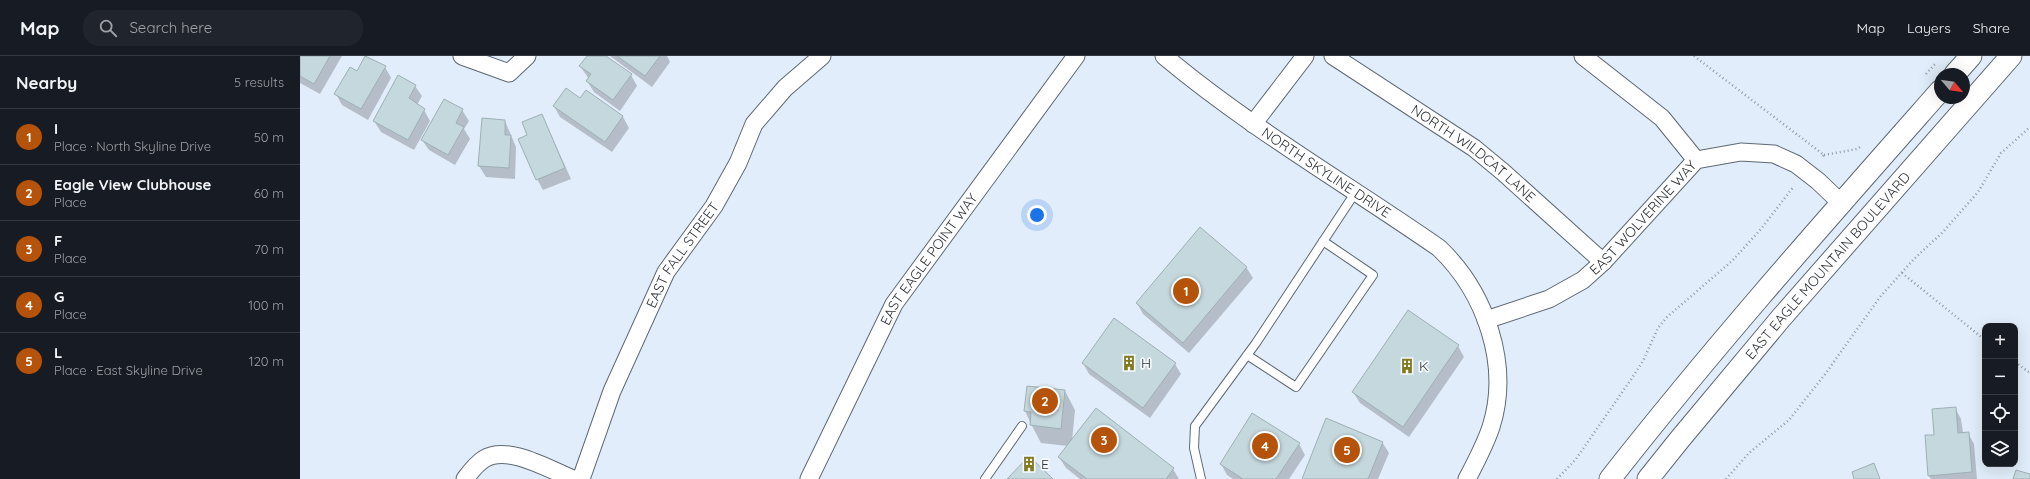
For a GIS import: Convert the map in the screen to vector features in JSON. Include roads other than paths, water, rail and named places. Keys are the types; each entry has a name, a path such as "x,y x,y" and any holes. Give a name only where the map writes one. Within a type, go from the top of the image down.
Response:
{"street":[{"path":"462,56 508,73 527,56"},
{"name":"EAST FALL STREET","path":"581,479 612,391 666,272 714,206 738,162 754,124 785,88 822,56"},
{"name":"EAST EAGLE POINT WAY","path":"809,479 894,304 1076,56"},
{"name":"NORTH SKYLINE DRIVE","path":"1164,56 1197,84 1253,124 1439,248 1452,261 1464,277 1478,300 1486,320 1496,357 1498,377 1496,400 1491,426 1466,479"},
{"path":"1253,124 1305,56"},
{"name":"NORTH WILDCAT LANE","path":"1334,56 1474,148 1503,172 1603,262"},
{"path":"1583,56 1662,118 1696,160"},
{"path":"1960,68 1970,56"},
{"name":"EAST EAGLE MOUNTAIN BOULEVARD","path":"1648,479 1781,318 2011,56"},
{"path":"1610,479 1654,423 1755,301 1934,98"},
{"name":"EAST WOLVERINE WAY","path":"1486,320 1549,299 1583,280 1603,262 1696,160 1741,152 1774,154 1796,164 1818,181 1841,203"},
{"path":"465,479 474,468 486,458 503,453 519,456 573,479"}],"lane":[{"path":"1201,479 1194,448 1195,426 1248,355 1355,193"},
{"path":"1248,355 1296,387 1373,275 1323,241"},
{"path":"985,479 1022,426"}],"place":[{"name":"I","path":"1186,291"},
{"name":"H","path":"1129,363"},
{"name":"K","path":"1407,366"},
{"name":"Eagle View Clubhouse","path":"1045,401"},
{"name":"F","path":"1104,440"},
{"name":"G","path":"1265,446"},
{"name":"L","path":"1347,450"},
{"name":"E","path":"1029,464"}]}
